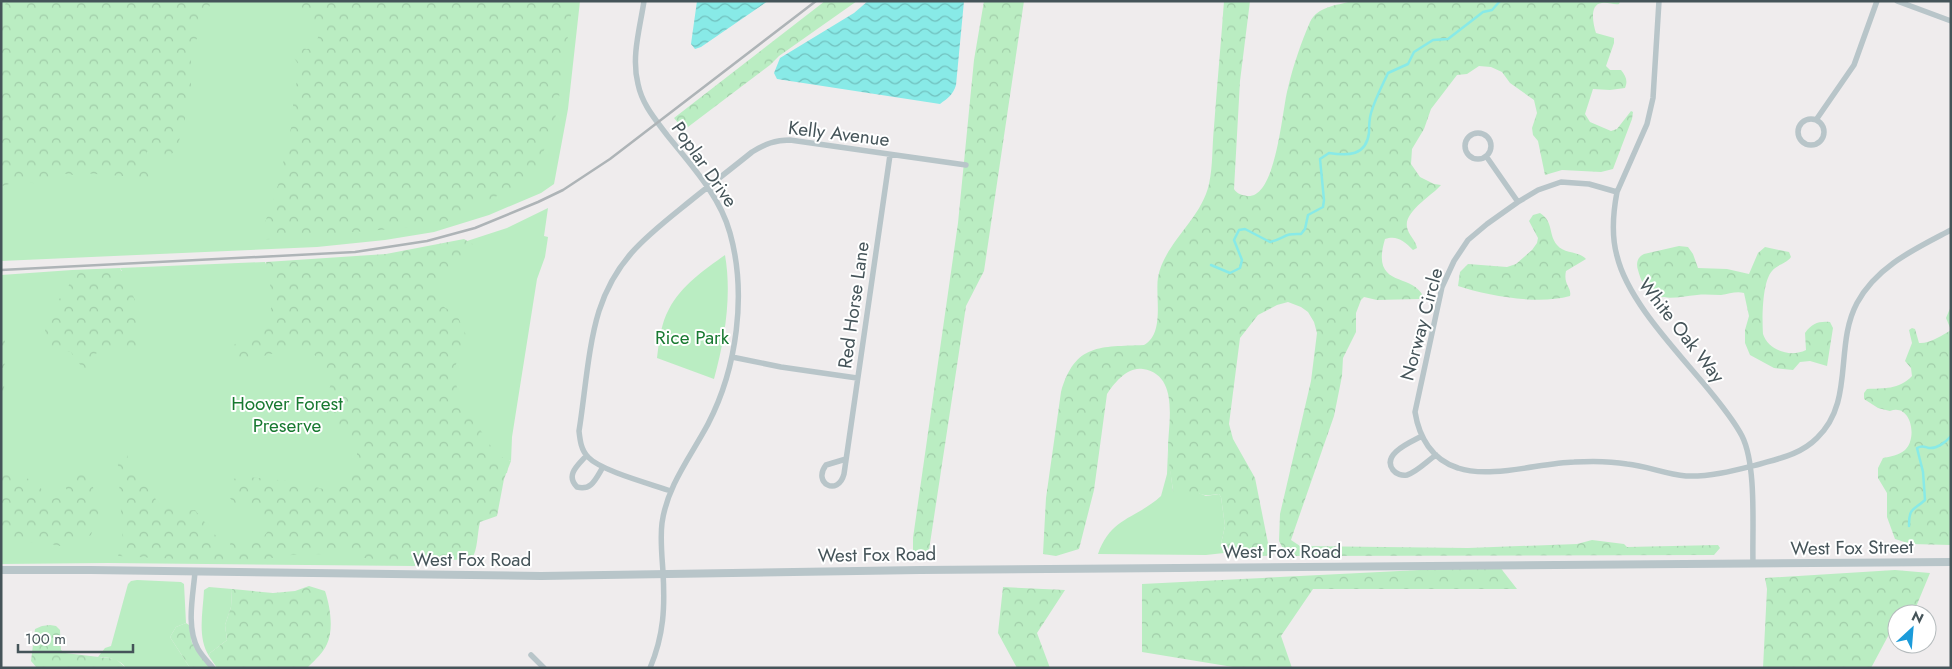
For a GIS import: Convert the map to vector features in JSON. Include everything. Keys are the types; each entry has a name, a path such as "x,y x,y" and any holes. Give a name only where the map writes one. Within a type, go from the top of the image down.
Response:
{"street":[{"name":"Poplar Drive","path":"644,1 635,58 640,90 648,109 707,188 727,224 737,260 739,280 732,357 718,404 670,491 662,522 664,611 659,645 650,668"},
{"name":"White Oak Way","path":"1659,1 1653,98 1648,124 1617,192 1613,215 1613,234 1617,256 1625,281 1640,304 1730,416 1743,438 1751,466 1753,564"},
{"path":"1816,120 1854,65 1878,1"},
{"path":"1897,1 1951,21"},
{"path":"1805,120 1816,120 1823,128 1822,138 1814,145 1806,145 1798,136 1798,129 1805,120"},
{"path":"1477,133 1487,136 1491,147 1486,156 1475,159 1466,152 1464,145 1470,135 1477,133"},
{"name":"Kelly Avenue","path":"586,456 582,448 579,431 599,312 610,285 626,259 650,233 752,152 767,143 778,140 790,140 966,164"},
{"name":"Red Horse Lane","path":"846,459 826,466 822,474 824,482 832,486 838,485 842,480 846,459 890,154"},
{"path":"1486,156 1518,202"},
{"name":"Norway Circle","path":"1617,192 1589,184 1561,182 1538,190 1518,202 1486,224 1468,240 1454,260 1442,287 1415,412 1418,429 1436,455 1457,468 1477,472 1573,462 1628,464 1686,476 1715,474 1751,466"},
{"path":"1751,466 1790,456 1818,437 1830,423 1839,401 1845,345 1850,318 1857,303 1865,291 1887,267 1951,230"},
{"path":"732,357 857,378"},
{"path":"1422,436 1393,455 1390,462 1393,470 1399,474 1407,475 1436,455"},
{"path":"603,467 588,488 577,487 572,480 576,467 586,456 603,467 670,491"},
{"name":"West Fox Street","path":"1753,564 1951,562"},
{"name":"West Fox Road","path":"1,570 454,576 930,569 1753,564"},
{"path":"195,572 192,633 199,650 213,668"},
{"path":"531,655 544,668"}],"green space":[{"path":"1,1 580,1 568,109 554,184 541,193 489,215 434,232 385,240 317,247 1,261"},
{"path":"6,1 211,1 204,23 191,51 191,99 185,112 185,128 180,135 179,143 168,160 162,160 157,147 150,148 147,152 145,166 149,170 150,178 60,173 41,184 16,181 4,186 1,185 1,30"},
{"path":"301,1 573,1 557,111 549,140 529,180 439,225 259,240 278,185 293,119 293,93 299,76 299,65 294,58 296,47 307,49 316,47 318,37 303,12"},
{"path":"825,1 857,1 779,56 770,65 684,130 674,118"},
{"path":"984,1 1024,1 984,271 966,306 929,550 924,558 917,557 913,552 913,538 958,223 974,60"},
{"path":"1224,1 1250,1 1240,81 1234,189 1241,195 1247,196 1257,193 1265,183 1272,168 1288,88 1300,46 1313,17 1323,10 1351,1 1620,2 1619,4 1598,4 1595,7 1593,20 1596,33 1614,38 1606,66 1610,70 1621,70 1626,79 1626,85 1625,88 1610,90 1593,89 1585,114 1590,122 1611,131 1617,129 1631,111 1633,112 1613,169 1601,172 1562,170 1545,175 1538,141 1533,135 1532,128 1537,113 1534,100 1510,83 1502,72 1491,67 1479,66 1467,74 1457,75 1431,109 1424,129 1412,149 1411,164 1420,177 1434,184 1441,185 1414,209 1407,221 1408,230 1417,248 1413,250 1400,240 1389,238 1385,239 1382,255 1383,266 1388,273 1418,289 1423,296 1419,299 1377,300 1364,297 1361,300 1356,313 1356,332 1343,358 1342,376 1334,416 1291,540 1300,546 1468,548 1577,544 1592,540 1624,544 1627,547 1718,545 1720,548 1714,555 1287,556 1279,541 1280,514 1311,381 1317,333 1314,322 1308,312 1288,302 1277,305 1258,315 1240,338 1229,424 1233,439 1255,478 1268,543 1274,554 1247,557 1222,552 1220,548 1225,526 1219,494 1207,495 1193,492 1185,496 1179,496 1173,492 1168,455 1170,414 1167,390 1163,381 1155,373 1137,369 1122,376 1107,394 1094,490 1079,549 1056,556 1043,554 1046,498 1061,392 1067,376 1074,364 1091,351 1114,346 1144,345 1151,340 1157,324 1157,285 1162,264 1205,197 1211,170"},
{"name":"Hoover Forest Preserve","path":"548,208 544,236 548,237 545,257 537,279 512,437 511,461 509,460 507,473 426,471 415,566 108,563 1,564 1,275 72,270 72,274 122,271 120,268 396,258 467,241 507,228"},
{"path":"1540,213 1547,220 1554,241 1560,248 1583,256 1586,259 1566,271 1565,276 1570,296 1543,300 1514,298 1458,286 1460,272 1468,264 1507,267 1516,264 1532,250 1538,238 1529,221 1533,215"},
{"path":"464,239 476,246 468,259 449,270 437,282 437,293 444,307 457,315 466,335 453,373 460,398 490,445 501,457 511,461 504,479 497,516 480,522 472,559 404,562 354,557 339,550 326,554 292,555 258,560 229,559 215,561 118,556 123,542 117,451 120,448 126,450 130,468 151,488 158,505 179,511 195,510 229,552 232,532 238,538 262,539 267,532 265,520 261,515 239,506 229,497 226,489 232,479 248,477 297,482 323,489 340,486 357,470 357,447 348,432 337,431 327,423 325,405 331,383 327,369 311,351 286,350 244,361 228,357 226,350 240,341 254,340 265,329 271,304 266,262 386,254"},
{"path":"1679,246 1688,247 1693,254 1698,268 1727,269 1749,274 1758,253 1765,247 1789,252 1791,257 1772,271 1766,283 1763,334 1770,344 1780,351 1787,353 1800,352 1806,350 1805,333 1810,327 1819,322 1830,322 1833,328 1827,366 1810,361 1800,362 1793,370 1774,368 1750,355 1745,343 1745,330 1749,316 1744,293 1735,292 1721,295 1669,298 1661,297 1647,289 1637,268 1640,257 1644,254"},
{"name":"Rice Park","path":"725,255 728,286 726,317 714,379 657,358 662,326 666,314 674,301 694,279"},
{"path":"120,268 135,300 140,348 114,347 102,350 96,353 86,369 77,362 71,352 43,347 49,310 59,299 67,294 72,270"},
{"path":"1951,306 1951,330 1946,318"},
{"path":"1915,329 1919,343 1923,343 1940,337 1951,330 1951,545 1911,544 1895,539 1887,517 1887,493 1878,478 1878,468 1883,458 1900,453 1909,445 1912,430 1910,423 1903,412 1878,408 1864,399 1864,393 1867,389 1885,388 1902,384 1912,376 1911,368 1905,361 1912,343 1909,330"},
{"path":"1,333 5,339 4,395 1,399"},
{"path":"1168,450 1173,492 1194,491 1206,496 1219,494 1221,497 1225,526 1220,548 1224,553 1206,555 1098,554 1103,542 1117,525 1152,504 1161,496 1167,474"},
{"path":"1,464 9,473 32,480 52,499 66,495 66,476 78,465 90,474 99,513 91,535 75,544 60,546 46,543 14,542 1,536"},
{"path":"1499,566 1517,589 1313,589 1281,636 1292,668 1239,668 1142,652 1142,584"},
{"path":"1895,570 1930,573 1917,604 1887,604 1887,638 1871,668 1763,668 1767,589 1765,578"},
{"path":"131,581 181,582 184,584 186,623 176,627 170,637 190,668 126,668 114,659 98,657 105,648 111,646 128,584"},
{"path":"309,586 325,591 330,610 331,625 325,647 307,668 217,668 209,656 210,653 227,640 225,625 231,607 232,589 273,593 295,591"},
{"path":"209,587 232,589 231,607 225,625 227,640 210,653 209,656 203,641 202,624 204,590"},
{"path":"1003,587 1065,590 1037,633 1050,668 1017,668 998,633"},
{"path":"186,623 189,625 192,643 210,668 190,668 170,637 176,627"},
{"path":"50,625 56,626 60,630 61,650 65,653 116,659 126,668 37,668 31,661 35,629"}],"water":[{"path":"697,1 768,1 701,47 695,49 691,44"},
{"path":"868,1 964,1 956,85 948,98 940,104 777,79 774,73 780,58 854,13"}],"waterway":[{"path":"1211,265 1230,273 1240,268 1242,260 1234,240 1239,230 1245,229 1270,242 1288,235 1301,234 1305,229 1308,215 1323,207 1320,159 1329,153 1355,153 1364,146 1369,133 1369,121 1373,108 1388,73 1408,64 1414,52 1433,40 1448,39 1483,12 1492,10 1500,1"},
{"path":"1909,526 1911,512 1925,500 1923,472 1917,448 1922,446 1929,448 1938,446 1951,436"}],"railway":[{"path":"1,270 355,252 427,241 475,228 563,190 610,159 816,1"}]}
